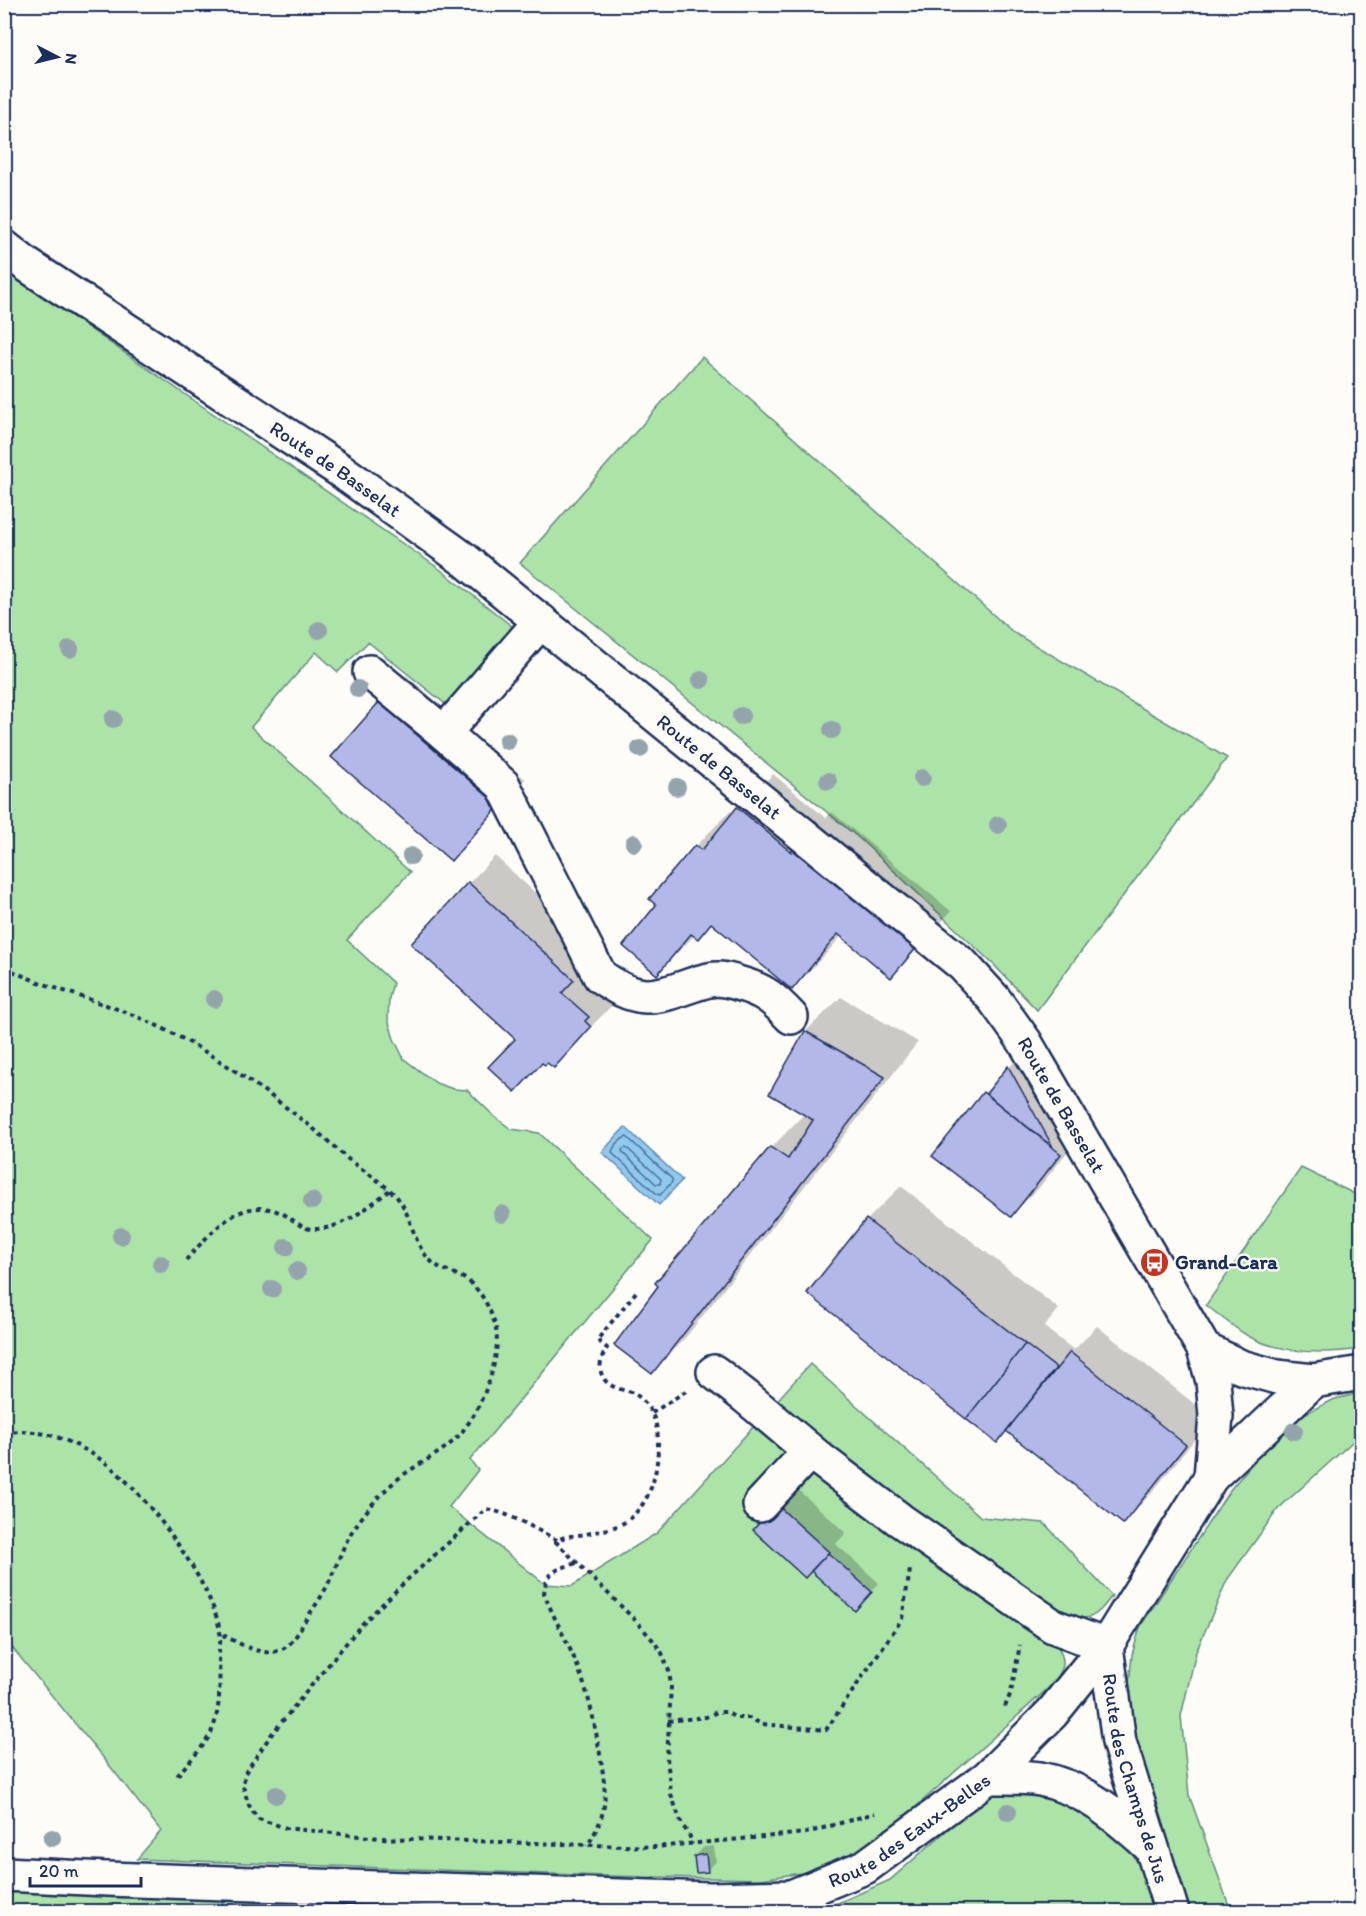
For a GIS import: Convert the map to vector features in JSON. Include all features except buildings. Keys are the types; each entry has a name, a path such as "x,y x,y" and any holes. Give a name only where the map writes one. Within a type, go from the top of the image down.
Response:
{"street":[{"name":"Route de Basselat","path":"4,247 27,265 340,470 465,560 963,965 994,999 1025,1042 1204,1349"},
{"path":"444,733 541,621"},
{"path":"370,672 503,785 600,976 615,987 629,993 648,996 711,980 730,981 757,988 776,1001 791,1017"},
{"path":"1204,1349 1241,1367 1277,1377 1313,1381 1362,1373"},
{"name":"Route des Eaux-Belles","path":"4,1874 699,1898 791,1897 865,1867 988,1777 1052,1713 1106,1646 1211,1477 1216,1416 1213,1381 1204,1349"},
{"path":"714,1372 810,1451 891,1513 1053,1626 1106,1646"},
{"path":"1211,1477 1313,1381"},
{"path":"760,1505 810,1451"},
{"name":"Route des Champs de Jus","path":"1106,1646 1119,1742 1172,1911"},
{"path":"988,1777 1041,1779 1065,1786 1112,1812 1152,1848"}],"path":[{"path":"4,967 26,978 85,997 150,1022 217,1060 306,1122 347,1158 390,1190 399,1200 417,1240 430,1261 460,1276 484,1297 495,1323 498,1338 496,1357 480,1402 462,1432 432,1458 413,1468 385,1489 370,1506 346,1539 329,1582 295,1637 286,1647 272,1653 263,1653 221,1634"},
{"path":"186,1260 222,1222 248,1210 272,1209 307,1229 325,1228 351,1218 390,1190"},
{"path":"636,1292 597,1340 607,1347 601,1357 602,1377 608,1384 618,1389 630,1390 637,1395 651,1410 658,1428 655,1480 642,1503 625,1522 606,1530 557,1540 523,1522 486,1509 362,1624 271,1735 245,1773 243,1786 248,1803 259,1819 286,1828 379,1838 655,1847 807,1833 883,1810"},
{"path":"4,1431 27,1430 47,1434 68,1441 108,1464 144,1500 188,1559 209,1600 221,1634 220,1689 213,1727 198,1752 174,1779"},
{"path":"668,1721 706,1717 717,1712 726,1712 736,1718 749,1718 762,1724 826,1730 902,1618 910,1568 929,1539"},
{"path":"557,1540 557,1545 634,1619 662,1653 669,1671 670,1686 667,1758 671,1794 682,1825 689,1834 692,1844"},
{"path":"576,1563 553,1571 546,1580 544,1593 580,1672 592,1711 606,1787 602,1820 587,1846"},
{"path":"1001,1713 1005,1709 1011,1692 1023,1627 1031,1610"}],"green space":[{"path":"4,270 441,570 513,627 449,707 368,642 338,672 316,652 251,727 410,872 347,940 393,983 389,998 388,1019 394,1039 404,1059 436,1083 453,1089 467,1090 511,1129 539,1133 653,1240 470,1460 478,1470 449,1507 545,1584 572,1586 657,1533 810,1364 981,1517 1044,1523 1112,1596 1101,1610 1087,1618 1063,1615 1057,1645 1063,1665 1054,1683 882,1840 840,1860 802,1873 761,1879 606,1876 137,1859 161,1831 5,1639"},
{"path":"702,357 1014,633 1227,758 1037,1010 994,965 860,839 520,563"},
{"path":"1301,1168 1361,1197 1361,1349 1318,1352 1275,1346 1248,1336 1206,1305"},
{"path":"1361,1393 1361,1434 1278,1509 1227,1580 1196,1652 1181,1716 1189,1795 1231,1911 1190,1911 1144,1769 1130,1715 1129,1684 1132,1655 1140,1627 1230,1490 1271,1441 1298,1417 1335,1399"},
{"path":"1012,1789 1036,1790 1097,1818 1129,1849 1148,1879 1159,1912 799,1912 838,1903 890,1880 987,1795"},
{"path":"4,1891 75,1893 539,1911 5,1912"}],"water":[{"path":"625,1127 682,1180 659,1205 602,1152"}],"place":[{"name":"Grand-Cara","path":"1154,1262"}]}
